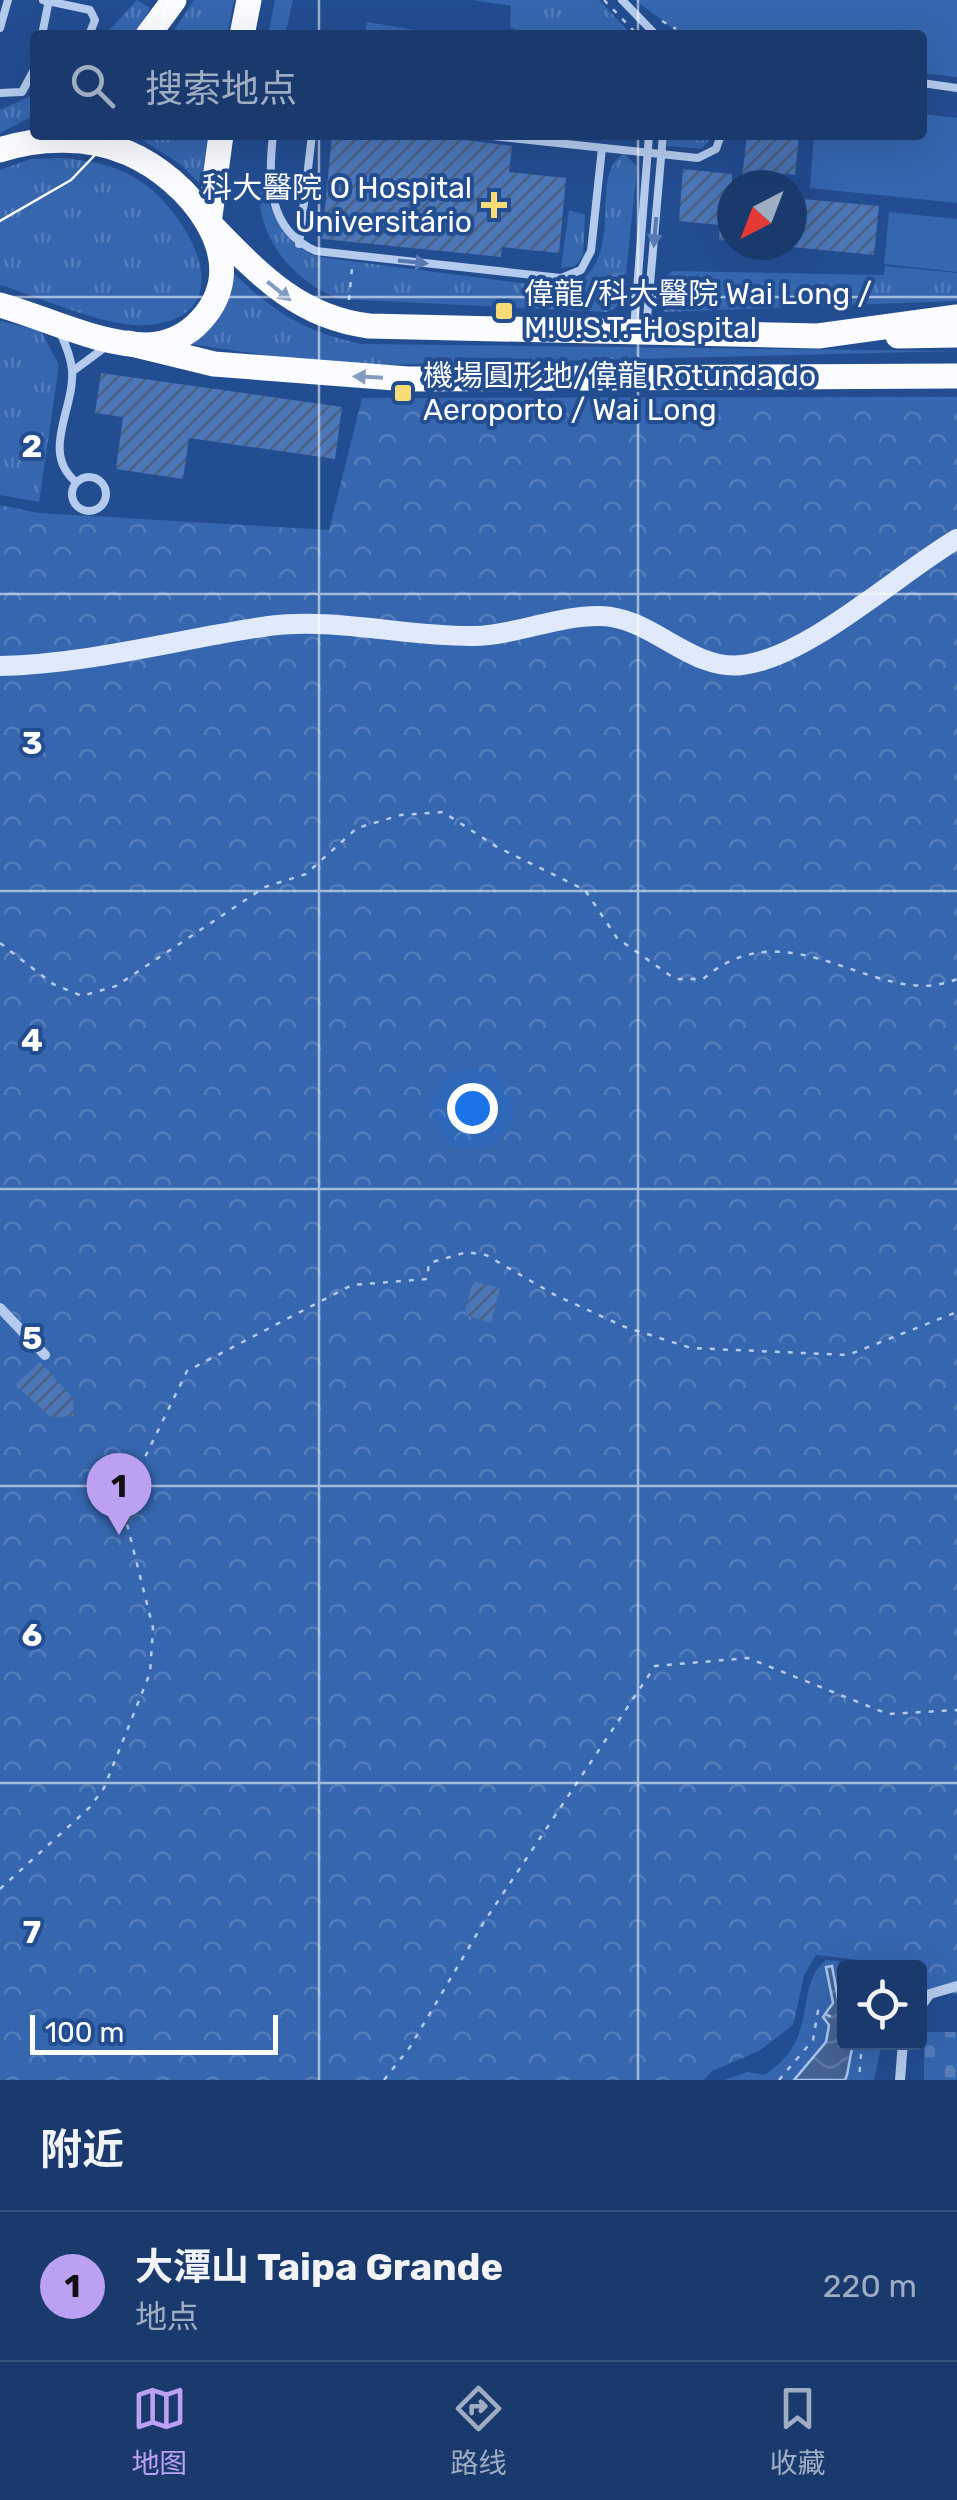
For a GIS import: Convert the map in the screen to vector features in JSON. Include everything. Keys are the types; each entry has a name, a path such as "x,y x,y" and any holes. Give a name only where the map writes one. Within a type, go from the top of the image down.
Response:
{"main road":[{"path":"243,30 249,0"},
{"path":"151,30 170,1"},
{"path":"6,148 30,135"},
{"path":"125,343 174,340 210,311 223,267 219,244 209,223 221,140"},
{"path":"6,148 70,141 127,152 175,185 209,223 296,304 343,323 407,329 957,335"},
{"path":"0,304 125,343 214,364 408,379 815,378 957,373"},
{"path":"818,336 957,317"}],"street":[{"path":"0,666 64,662 298,623 474,636 520,632 598,616 632,623 698,656 742,666 814,635 957,539"},
{"path":"0,1308 44,1355"},
{"path":"927,1998 957,1986"},
{"path":"900,2080 902,2050"}],"lane":[{"path":"0,28 8,0"},
{"path":"43,30 47,0 90,10 95,20 91,30"},
{"path":"622,0 651,30"},
{"path":"0,94 22,92 30,77"},
{"path":"927,84 957,88"},
{"path":"272,140 268,185 280,217 300,244 316,251 572,276 588,261 591,251 602,148"},
{"path":"300,244 311,140"},
{"path":"544,140 705,158 716,150 719,140"},
{"path":"640,333 649,140"},
{"path":"640,333 662,140"},
{"path":"51,320 62,334 73,371 58,455 65,473 76,482"},
{"path":"73,371 107,346 125,343"},
{"path":"86,476 97,478 106,492 104,503 95,510 79,508 72,493 76,482 86,476"}],"path":[{"path":"604,0 633,30"},
{"path":"0,944 53,984 82,996 116,986 265,886 306,874 357,828 402,814 443,812 496,848 584,890 618,938 675,979 703,979 723,962 763,950 813,956 902,982 938,987 957,979"},
{"path":"0,1889 104,1788 150,1672 153,1628 124,1512 128,1492 187,1371 352,1285 428,1279 429,1264 467,1252 486,1255 555,1295 625,1327 691,1348 848,1354 957,1312"},
{"path":"384,2080 410,2047 484,1922 655,1666 748,1658 888,1714 957,1710"},
{"path":"779,2080 813,2040 818,2011 837,2019"},
{"path":"860,2050 861,2080"}],"green space":[{"path":"137,0 150,8 138,30 110,30"},
{"path":"194,0 234,0 228,30 174,30"},
{"path":"275,0 293,0 286,30 269,30"},
{"path":"473,0 599,0 627,30 517,30 510,27 511,6"},
{"path":"635,0 957,0 957,77 927,74 927,30 674,30"},
{"path":"367,22 415,30 366,30"},
{"path":"30,96 30,118 0,133 0,110"},
{"path":"927,115 957,118 957,203 810,188 814,140 927,140"},
{"path":"143,140 207,140 201,185 180,164"},
{"path":"668,140 709,140 702,149 667,146"},
{"path":"624,153 637,167 624,293 619,306 607,312 339,299 291,268 263,220 260,182 289,237 319,257 567,289 587,276 598,259 608,180 613,165"},
{"path":"31,159 95,162 124,172 161,198 177,218 191,240 201,284 195,303 178,317 149,325 114,322 0,285 0,170"},
{"path":"569,210 585,215 583,256 575,266 561,268"},
{"path":"889,212 957,219 957,272 884,264"},
{"path":"885,266 957,273 957,301 665,312 659,304 660,281 673,271 884,275"},
{"path":"228,268 288,317 361,344 957,351 339,366 190,344"},
{"path":"0,321 41,331 59,365 39,502 0,495"},
{"path":"957,397 957,1994 927,1992 927,1960 859,1960 816,1955 804,1976 793,2025 759,2051 712,2071 704,2080 0,2080 0,505 39,513 329,530 362,398"},
{"path":"826,1960 837,1961 837,2050 880,2050 874,2080 724,2080 747,2072 764,2075 782,2061 800,2030 816,1971"},
{"path":"927,2032 957,2032 957,2080 924,2080"}],"water":[{"path":"832,1966 837,1993 837,2050 852,2050 847,2075 845,2080 794,2080 826,2042 829,2025 823,2017 833,2003 826,1967"}],"building":[{"path":"332,140 465,140 512,146 509,172 566,178 559,253 502,247 501,257 322,239"},
{"path":"746,140 798,140 796,170 743,170"},
{"path":"683,169 717,172 717,225 679,221"},
{"path":"807,199 879,206 874,255 807,248"},
{"path":"609,273 624,273 624,287 610,287"},
{"path":"101,373 342,407 335,459 189,438 183,479 116,469 123,417 95,413"},
{"path":"473,1281 500,1288 491,1323 464,1315"},
{"path":"40,1362 73,1398 74,1416 52,1418 15,1385"}],"tram line":[{"path":"161,30 168,0"},
{"path":"0,221 71,180 109,140"}],"place":[{"name":"科大醫院 O Hospital Universitário","path":"494,205"},
{"name":"偉龍/科大醫院 Wai Long / M.U.S.T.-Hospital","path":"504,311"},
{"name":"機場圓形地/偉龍 Rotunda do Aeroporto / Wai Long","path":"403,393"},
{"name":"大潭山 Taipa Grande","path":"119,1535"}]}
